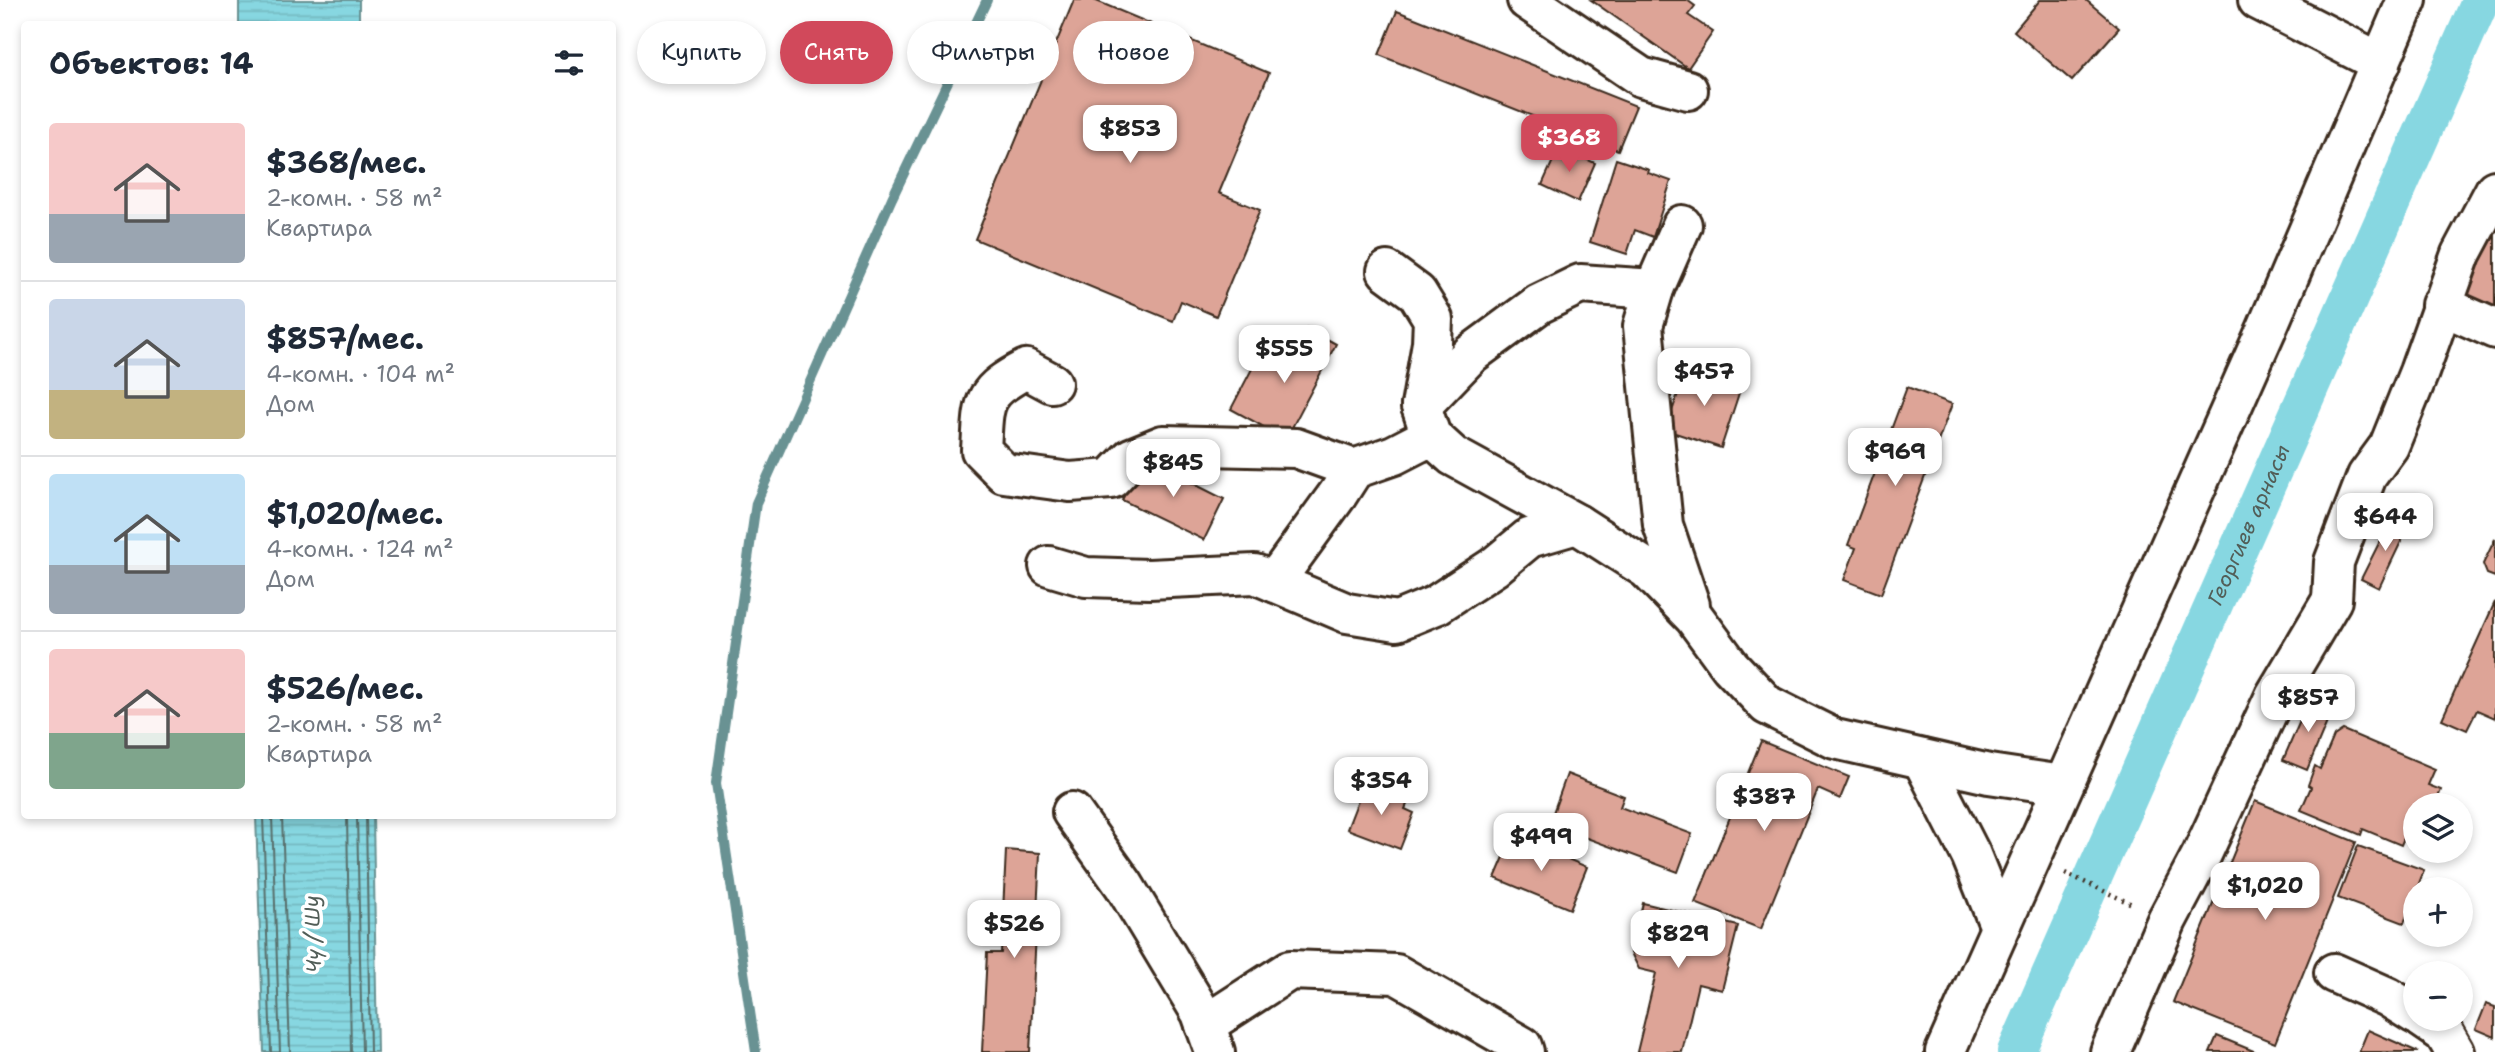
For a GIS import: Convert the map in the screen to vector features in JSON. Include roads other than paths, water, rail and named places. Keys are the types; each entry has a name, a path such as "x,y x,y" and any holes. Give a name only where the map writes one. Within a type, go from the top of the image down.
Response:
{"street":[{"path":"1527,0 1641,77 1688,90"},
{"path":"2258,0 2381,63"},
{"path":"1945,1052 2272,316 2407,0"},
{"path":"2110,1052 2167,920 2202,854 2275,696 2332,600 2334,562 2367,476 2389,446 2419,372 2461,254 2495,190"},
{"path":"1682,225 1654,289 1643,326 1663,525 1694,617"},
{"path":"1387,271 1417,293 1433,318 1426,421 1453,456 1577,523 1647,569 1694,617 1730,666 1767,705 1835,739 1989,774 2063,785"},
{"path":"1052,383 1026,369 1001,382 984,404 981,450 1004,472 1070,482 1111,479 1131,458 1163,445 1296,448 1354,469 1394,455 1426,421 1471,354 1539,304 1580,284 1654,289"},
{"path":"2441,305 2495,329"},
{"path":"1274,582 1339,494 1354,469"},
{"path":"1049,566 1086,577 1149,579 1255,574 1347,612 1397,621 1436,605 1494,567 1529,538 1577,523"},
{"path":"1922,759 1970,855 2000,927"},
{"path":"1072,813 1124,885 1201,1013 1210,1038 1290,970 1396,974 1522,1046 1524,1052"},
{"path":"2334,973 2403,1006"},
{"path":"2441,1031 2455,1052"}],"water":[{"path":"239,0 359,0 359,21 239,21"},
{"name":"Чү / Шу","path":"256,819 373,819 377,1052 264,1052"}],"waterway":[{"path":"756,1052 716,783 756,503 892,198 987,0"},
{"name":"Георгиев арнасы","path":"2016,1052 2481,0"}]}
